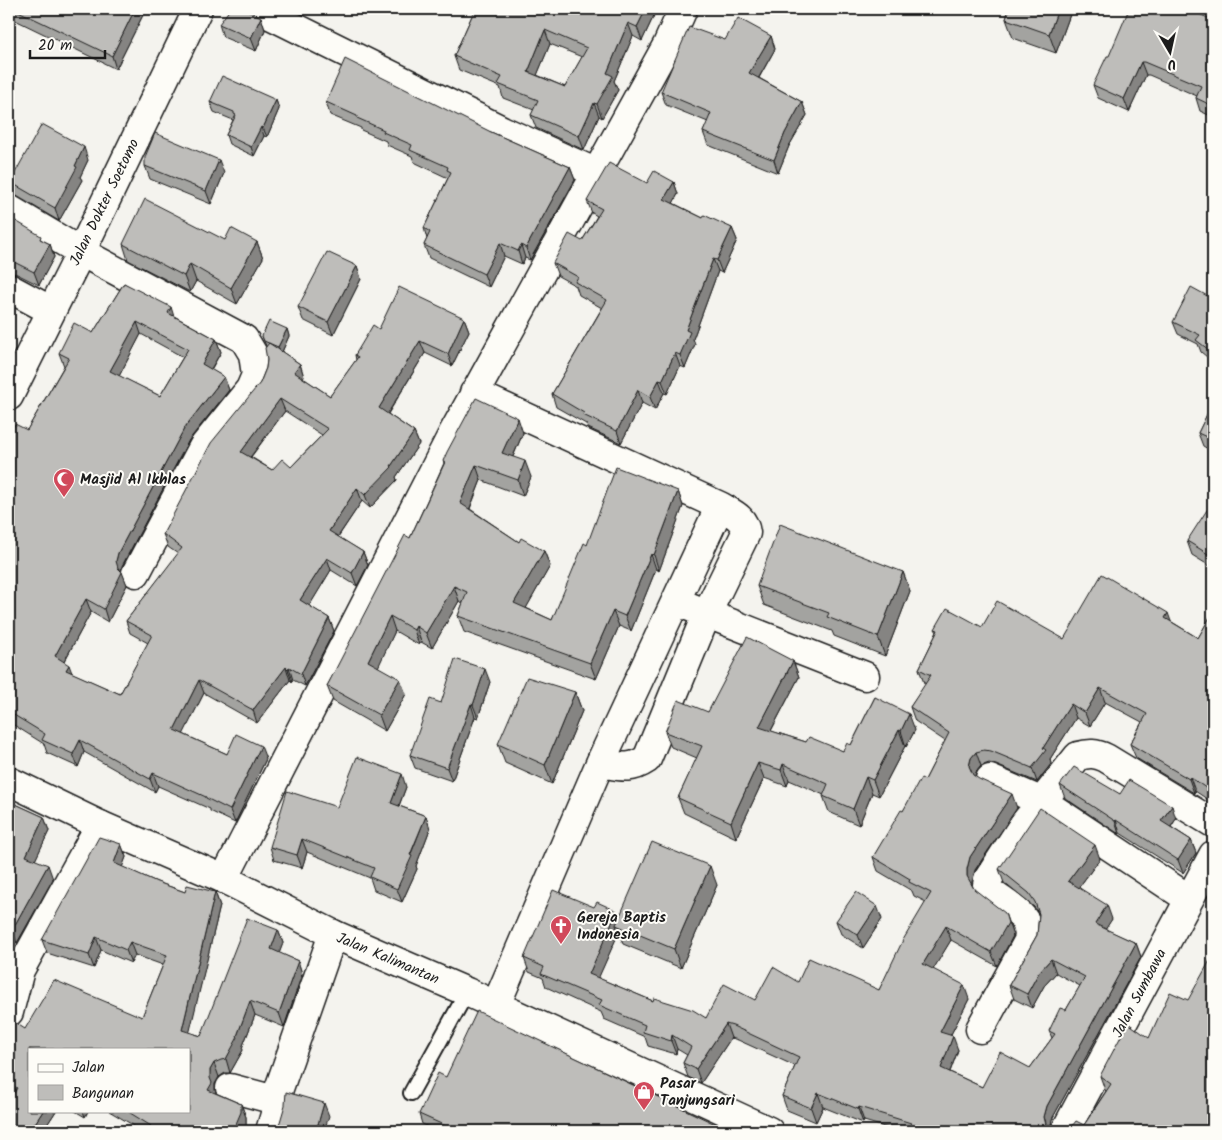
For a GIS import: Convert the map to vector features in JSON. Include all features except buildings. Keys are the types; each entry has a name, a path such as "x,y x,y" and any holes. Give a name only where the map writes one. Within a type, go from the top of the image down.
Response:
{"street":[{"name":"Jalan Dokter Soetomo","path":"9,396 198,9"},
{"path":"258,9 502,130 597,173"},
{"path":"224,879 474,393 667,45 683,9"},
{"path":"9,209 80,252 244,339 253,354 256,375 250,389 203,447 136,574"},
{"path":"9,288 50,310"},
{"path":"474,393 720,506 739,517 745,524 746,533 707,613 646,759 637,765 627,768 600,763"},
{"path":"496,1005 600,763 720,506"},
{"path":"675,601 865,676"},
{"path":"980,1029 1028,941 1030,933 1030,928 1024,917 989,891 987,886 988,879 1023,825 1078,756 1088,753 1106,758 1213,823"},
{"path":"990,779 1043,802 1190,899"},
{"name":"Jalan Kalimantan","path":"9,781 100,825 224,879 333,934 496,1005 769,1131"},
{"path":"9,1012 20,970 100,825"},
{"name":"Jalan Sumbawa","path":"1065,1131 1213,855"},
{"path":"270,1131 275,1114 275,1100 333,934"},
{"path":"230,1088 275,1100"}],"lane":[{"path":"411,1093 467,992"}],"place":[{"name":"Masjid Al Ikhlas","path":"64,498"},
{"name":"Gereja Baptis Indonesia","path":"561,945"},
{"name":"Pasar Tanjungsari","path":"644,1111"}]}
